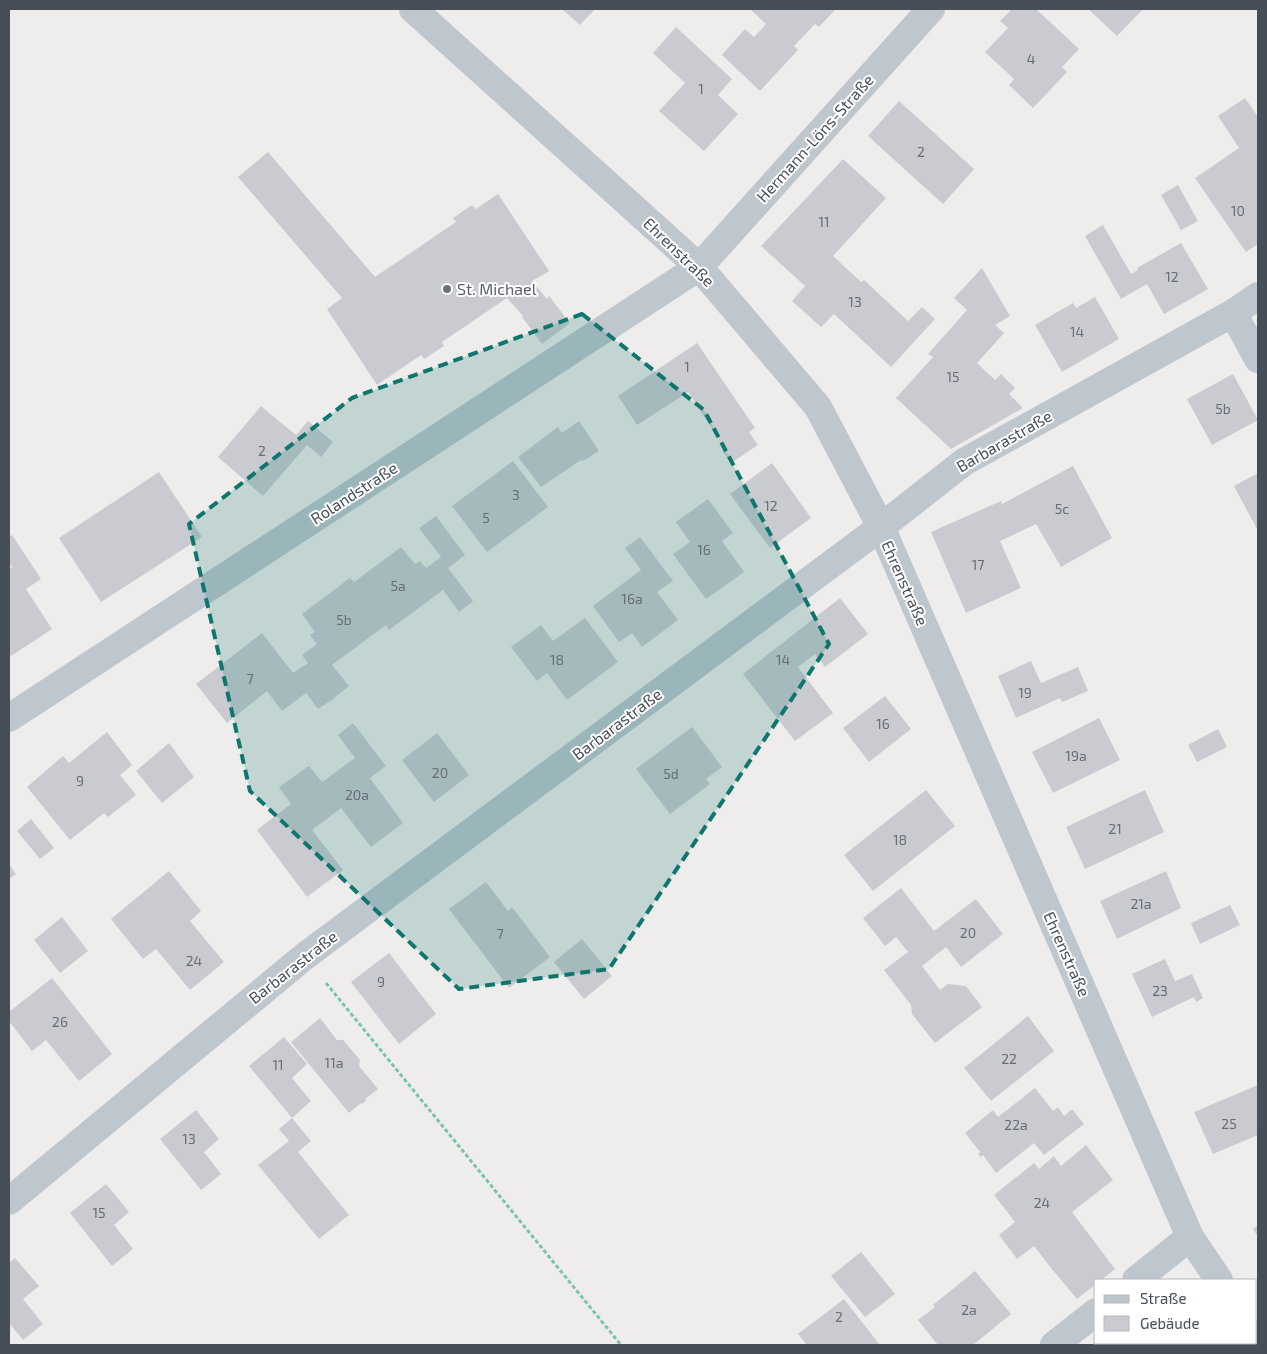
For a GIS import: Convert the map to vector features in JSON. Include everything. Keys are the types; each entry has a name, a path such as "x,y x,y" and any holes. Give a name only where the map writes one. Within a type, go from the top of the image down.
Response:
{"street":[{"name":"Ehrenstraße","path":"413,9 699,267 818,407 881,527 1190,1237 1218,1279"},
{"name":"Hermann-Löns-Straße","path":"699,267 931,9"},
{"name":"Rolandstraße","path":"9,718 699,267"},
{"name":"Barbarastraße","path":"9,1201 305,956 881,527 964,462 1233,313 1258,296"},
{"path":"1233,313 1258,359"},
{"path":"1137,1279 1190,1237"},
{"path":"1054,1345 1094,1314"}],"path":[{"path":"305,956 620,1345"}],"highlighted area":[{"path":"582,314 704,410 829,644 609,969 459,989 250,791 189,524 352,398"}],"shaded area":[{"path":"1094,1343 1227,1345 1091,1345"}],"building":[{"path":"562,9 595,9 580,25"},
{"path":"750,9 836,9 819,27 815,24 794,46 798,50 760,91 722,55 745,29 754,37 766,24"},
{"path":"1012,9 1036,9 1079,49 1062,67 1067,72 1033,108 1009,85 1014,79 985,52 1008,28 1000,21"},
{"path":"1088,9 1143,9 1117,36"},
{"path":"676,27 732,79 718,95 738,114 704,151 659,111 685,83 653,53"},
{"path":"1245,98 1258,117 1258,244 1246,252 1195,178 1239,148 1218,116"},
{"path":"899,101 974,169 943,204 868,136"},
{"name":"St. Michael","path":"268,152 375,277 456,222 453,218 472,205 476,209 498,194 549,271 532,281 547,299 549,296 570,323 542,344 523,316 507,298 442,342 444,346 424,359 421,355 377,385 327,309 342,298 238,177"},
{"path":"843,159 886,198 833,256 861,282 864,280 908,321 922,307 935,319 891,367 834,314 821,327 792,301 805,286 761,246"},
{"path":"1178,185 1198,221 1181,230 1161,195"},
{"path":"1103,225 1131,274 1138,270 1137,268 1181,243 1208,289 1164,314 1147,284 1121,299 1085,236"},
{"path":"982,268 1010,316 995,325 1004,333 977,363 995,380 1001,374 1015,388 1009,394 1023,408 951,449 896,398 933,357 928,354 967,310 954,298"},
{"path":"1095,297 1119,339 1062,372 1035,325 1073,303 1076,308"},
{"path":"697,343 755,428 749,432 758,445 731,463 722,450 725,448 688,392 637,425 618,396"},
{"path":"1233,374 1258,420 1212,445 1187,399"},
{"path":"261,406 296,435 308,421 333,442 321,457 307,445 263,496 218,457"},
{"path":"579,421 599,451 583,461 581,460 541,487 518,457 558,427 562,433"},
{"path":"513,461 548,507 487,552 452,506"},
{"path":"772,463 811,518 770,548 730,494"},
{"path":"1073,466 1112,538 1061,567 1036,524 1000,541 1021,588 966,613 931,532 1001,501 1002,504"},
{"path":"159,472 202,537 101,602 59,538"},
{"path":"1258,473 1258,531 1234,486"},
{"path":"708,499 733,533 722,541 744,572 706,599 673,554 690,542 676,522"},
{"path":"436,516 465,555 448,568 473,601 459,612 443,590 389,630 386,625 332,665 349,686 318,709 306,693 282,711 267,691 227,723 196,684 262,633 293,673 308,663 302,655 317,644 310,635 315,632 302,614 350,578 354,582 401,547 415,564 420,561 426,568 441,557 419,528"},
{"path":"12,535 41,579 26,589 52,629 11,656 9,653 9,569 12,567 9,563 9,537"},
{"path":"640,537 673,581 657,592 678,620 642,647 632,633 619,642 593,606 641,570 625,548"},
{"path":"840,598 868,634 825,667 815,654 798,667 833,713 795,741 743,674"},
{"path":"585,618 618,662 567,700 547,673 537,681 511,647 541,625 553,641"},
{"path":"1031,661 1041,683 1078,667 1088,691 1062,702 1060,698 1016,718 998,676"},
{"path":"885,696 911,729 869,762 843,728"},
{"path":"1099,718 1120,760 1053,793 1032,752"},
{"path":"353,723 386,766 370,778 403,823 371,847 341,808 312,830 343,870 307,897 257,830 291,804 279,787 309,766 322,782 355,758 338,735"},
{"path":"692,727 722,767 706,779 710,784 670,814 636,769"},
{"path":"1218,729 1227,747 1197,762 1188,745"},
{"path":"107,732 132,765 120,775 136,795 108,817 104,813 70,840 27,787 63,756 69,763"},
{"path":"437,733 469,775 434,802 402,760"},
{"path":"169,743 194,777 162,803 136,771"},
{"path":"926,790 955,826 873,891 844,855"},
{"path":"1145,790 1164,832 1085,869 1066,827"},
{"path":"31,819 54,848 40,859 17,831"},
{"path":"9,864 16,874 9,879"},
{"path":"169,871 201,911 190,921 224,962 190,990 156,949 143,959 111,919"},
{"path":"1166,871 1181,908 1117,939 1100,901"},
{"path":"486,882 508,911 512,907 550,957 509,988 449,909"},
{"path":"901,888 934,931 976,899 1003,934 961,967 946,947 922,966 940,990 948,984 966,986 982,1007 935,1043 912,1014 911,1005 884,970 908,952 896,937 885,946 863,918"},
{"path":"1230,905 1240,925 1200,944 1191,923"},
{"path":"62,917 88,951 60,973 34,940"},
{"path":"582,939 612,976 584,999 554,962"},
{"path":"389,953 436,1014 399,1044 351,982"},
{"path":"1165,959 1175,981 1192,974 1203,998 1196,1002 1194,997 1152,1017 1132,974"},
{"path":"52,978 112,1054 79,1081 46,1040 32,1051 9,1021 9,1012"},
{"path":"1028,1016 1054,1051 991,1101 964,1068"},
{"path":"320,1018 337,1040 343,1040 360,1060 359,1066 378,1089 365,1099 366,1101 349,1113 291,1042"},
{"path":"284,1037 307,1064 292,1078 311,1101 292,1118 249,1066"},
{"path":"1258,1085 1258,1135 1213,1154 1194,1112"},
{"path":"1035,1088 1053,1111 1058,1107 1064,1116 1072,1109 1084,1124 1044,1155 1034,1143 996,1173 983,1155 981,1157 978,1154 980,1152 965,1133 993,1110 998,1117"},
{"path":"196,1110 219,1139 204,1152 221,1174 201,1190 160,1139"},
{"path":"292,1118 311,1141 298,1152 349,1215 319,1239 258,1165 289,1141 279,1129"},
{"path":"1086,1145 1113,1180 1072,1212 1115,1269 1102,1279 1094,1279 1094,1286 1077,1299 1034,1246 1017,1259 999,1235 1015,1222 994,1195 1034,1163 1039,1169 1054,1156 1061,1166"},
{"path":"106,1184 129,1212 114,1225 133,1249 112,1266 70,1213"},
{"path":"1258,1225 1258,1237 1253,1229"},
{"path":"861,1252 895,1294 865,1317 831,1276"},
{"path":"15,1258 39,1286 23,1299 43,1324 23,1340 9,1323 9,1263"},
{"path":"975,1271 1011,1314 973,1345 938,1345 918,1320 935,1307 933,1305"},
{"path":"844,1299 880,1345 807,1345 798,1334"}],"place":[{"name":"St. Michael","path":"447,289"}]}
